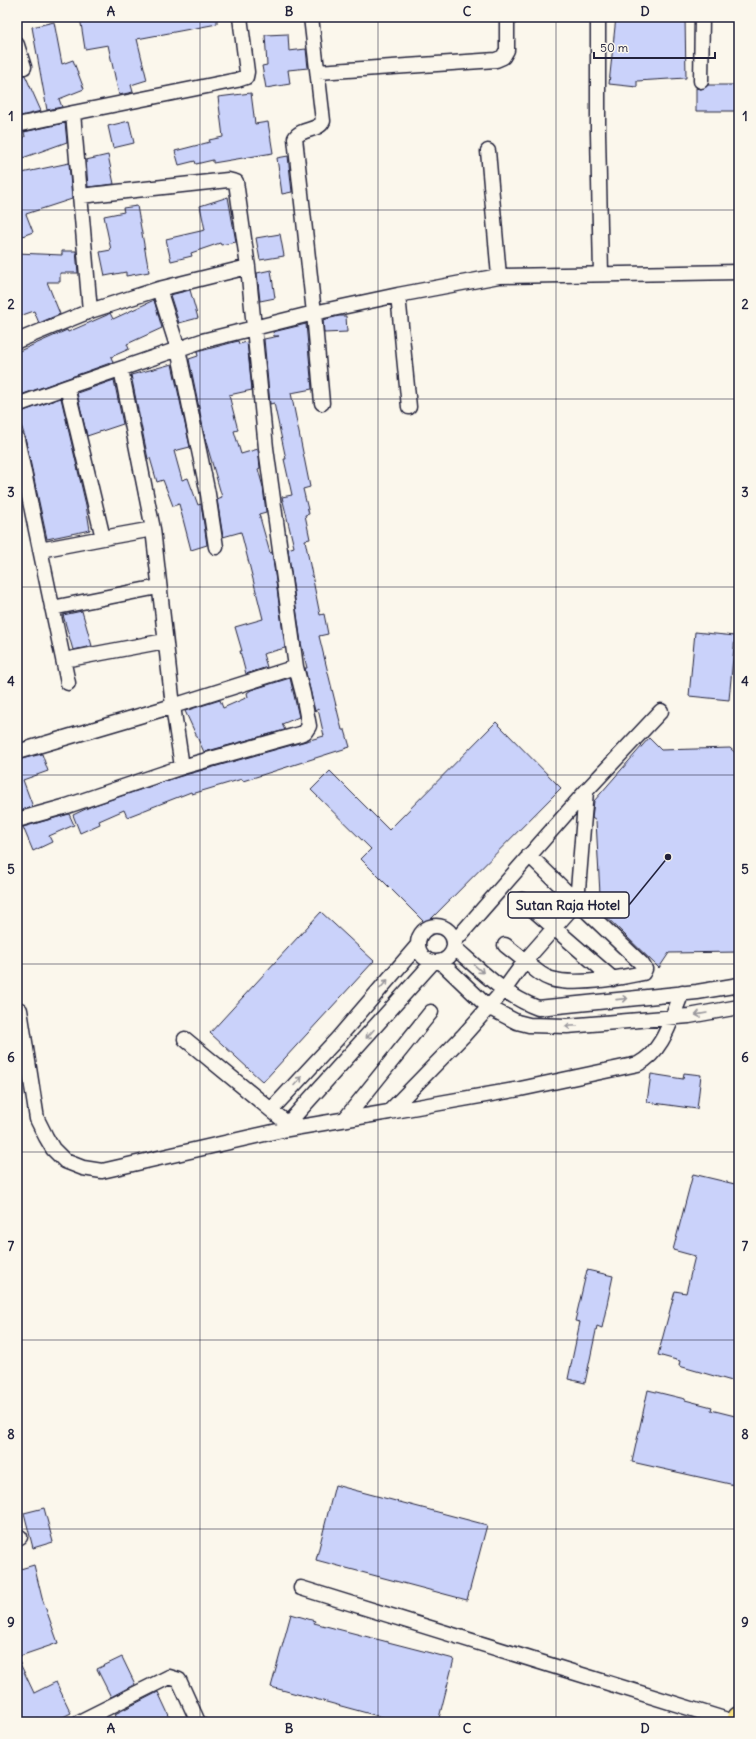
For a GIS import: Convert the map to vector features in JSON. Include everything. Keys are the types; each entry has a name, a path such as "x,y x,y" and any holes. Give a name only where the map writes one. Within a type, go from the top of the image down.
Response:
{"highway":[{"path":"738,1722 739,1718"}],"street":[{"path":"17,125 246,78 247,72 240,17"},
{"path":"310,17 318,72 323,123 300,132 295,138 322,403"},
{"path":"318,72 496,60 503,57 507,50 507,17"},
{"path":"598,17 598,133 602,274"},
{"path":"701,81 702,17"},
{"path":"17,45 24,67"},
{"path":"73,113 90,311"},
{"path":"488,151 499,276"},
{"path":"17,820 67,806 182,766 304,732 309,726 296,667 266,448 248,267 236,184 234,181 80,196"},
{"path":"17,341 90,311 159,289 248,267"},
{"path":"17,405 178,349 253,328 398,295 499,276 739,272"},
{"path":"159,289 178,349 208,494 216,546"},
{"path":"398,295 409,407"},
{"path":"121,369 153,529 158,587 182,766"},
{"path":"67,387 103,538"},
{"path":"17,439 68,683"},
{"path":"40,550 153,529"},
{"path":"52,608 158,587"},
{"path":"64,660 165,641"},
{"path":"17,752 173,706 296,667"},
{"path":"454,944 529,855 586,791 661,711"},
{"path":"389,1112 464,1036 504,990 525,961 577,902 586,791"},
{"path":"505,945 542,975 550,979 613,979 643,973 644,967 529,855"},
{"path":"522,900 613,979"},
{"path":"285,1127 437,962 448,958 453,951 454,944 452,934 438,925 430,926 423,930 418,937 417,946 425,959 437,962 488,1007 517,1022 529,1025 567,1026 689,1016 739,1007"},
{"path":"454,944 504,990 538,1008 682,993 739,985"},
{"path":"272,1110 338,1038 417,946"},
{"path":"20,1010 37,1119 53,1149 65,1161 83,1168 102,1172 285,1127 346,1119 520,1089 638,1064 648,1059 662,1042 682,993"},
{"path":"346,1119 431,1012"},
{"path":"185,1038 272,1110 285,1127"},
{"path":"301,1588 734,1722"},
{"path":"79,1722 101,1717 162,1679 173,1677 179,1680 198,1722"}],"building":[{"path":"80,17 96,17 96,21 135,17 217,17 217,24 137,39 147,80 131,85 133,92 119,95 108,45 85,49"},
{"path":"616,17 685,17 686,78 637,81 637,87 609,84"},
{"path":"54,22 62,64 73,60 84,89 59,99 62,107 47,110 32,27"},
{"path":"288,34 289,51 306,49 308,68 288,70 290,84 266,88 262,66 267,65 265,35"},
{"path":"17,71 22,75 25,75 41,111 21,116 17,106"},
{"path":"708,85 739,85 739,111 696,111 696,88 701,89"},
{"path":"251,93 255,124 268,122 273,153 213,163 213,160 196,164 195,161 179,165 175,151 223,137 218,97"},
{"path":"129,121 134,143 113,148 108,126"},
{"path":"65,123 67,142 17,160 17,138 25,137 24,132"},
{"path":"108,155 114,184 88,187 86,160"},
{"path":"288,156 292,192 282,194 277,158"},
{"path":"69,163 72,199 26,214 33,232 17,238 17,174"},
{"path":"228,197 236,242 221,245 220,243 191,253 192,256 171,261 166,239 205,230 200,206"},
{"path":"137,206 149,272 126,276 126,272 105,276 100,252 111,250 104,216 124,212 123,208"},
{"path":"280,234 284,256 260,260 256,238"},
{"path":"62,251 76,251 78,273 60,273 60,282 47,282 60,314 39,323 34,311 17,317 17,253 62,255"},
{"path":"271,270 275,298 260,301 257,273"},
{"path":"190,290 198,318 179,323 170,295"},
{"path":"154,300 162,328 127,344 129,349 111,357 113,362 18,396 17,352 67,330 68,332 110,313 113,319"},
{"path":"346,316 347,332 324,333 323,320"},
{"path":"306,324 312,389 291,393 310,487 303,489 309,514 305,515 310,539 305,540 320,615 324,614 328,634 319,636 342,730 345,730 350,747 243,781 242,779 192,794 191,792 127,817 124,810 99,821 100,824 80,833 73,815 92,806 178,777 324,736 318,709 315,711 301,643 288,549 294,547 282,497 292,495 274,403 270,404 264,339 279,336 274,336 273,332"},
{"path":"238,341 239,344 247,342 252,390 229,395 238,430 234,431 241,454 258,449 260,468 258,469 263,487 266,512 259,514 270,553 272,552 285,648 263,654 267,667 246,674 240,651 242,651 235,627 263,619 241,532 223,537 217,499 222,497 206,442 189,359 198,356 197,352"},
{"path":"172,364 190,447 174,451 182,480 188,478 198,505 201,504 207,545 191,550 179,504 173,506 163,480 157,482 150,458 148,459 131,375"},
{"path":"114,380 123,424 87,436 77,393"},
{"path":"61,398 86,505 90,530 47,539 25,437 17,413"},
{"path":"82,611 92,646 73,650 63,615"},
{"path":"695,632 735,636 729,700 689,696"},
{"path":"290,678 299,717 282,724 285,730 204,752 185,711 220,700 223,708 248,697 247,693 251,690"},
{"path":"496,722 561,788 426,924 361,859 371,849 311,790 330,771 389,830"},
{"path":"649,738 661,750 730,748 739,756 739,952 669,953 659,968 592,903 600,894 596,821 592,818 594,801"},
{"path":"42,754 48,771 23,780 33,807 17,811 17,760"},
{"path":"69,814 74,825 49,836 52,842 33,851 23,827"},
{"path":"321,912 374,961 263,1082 210,1033"},
{"path":"684,1073 701,1075 697,1109 647,1102 651,1074 683,1079"},
{"path":"693,1174 739,1185 739,1383 679,1366 680,1361 658,1355 675,1291 686,1293 695,1256 673,1250"},
{"path":"587,1270 613,1276 602,1328 597,1326 585,1383 568,1379 580,1322 575,1321"},
{"path":"648,1390 712,1407 711,1410 739,1417 739,1486 632,1462"},
{"path":"335,1485 487,1525 467,1600 316,1560"},
{"path":"44,1508 53,1542 33,1548 24,1513"},
{"path":"34,1565 42,1598 58,1643 17,1657 17,1570"},
{"path":"291,1614 315,1621 314,1623 454,1659 438,1722 400,1722 271,1687"},
{"path":"17,1657 34,1693 56,1682 71,1713 53,1722 40,1722 38,1718 29,1722 17,1722"},
{"path":"122,1657 135,1684 111,1697 97,1669"},
{"path":"158,1692 172,1722 118,1722 115,1714"}],"place":[{"name":"Sutan Raja Hotel","path":"668,857"}]}
